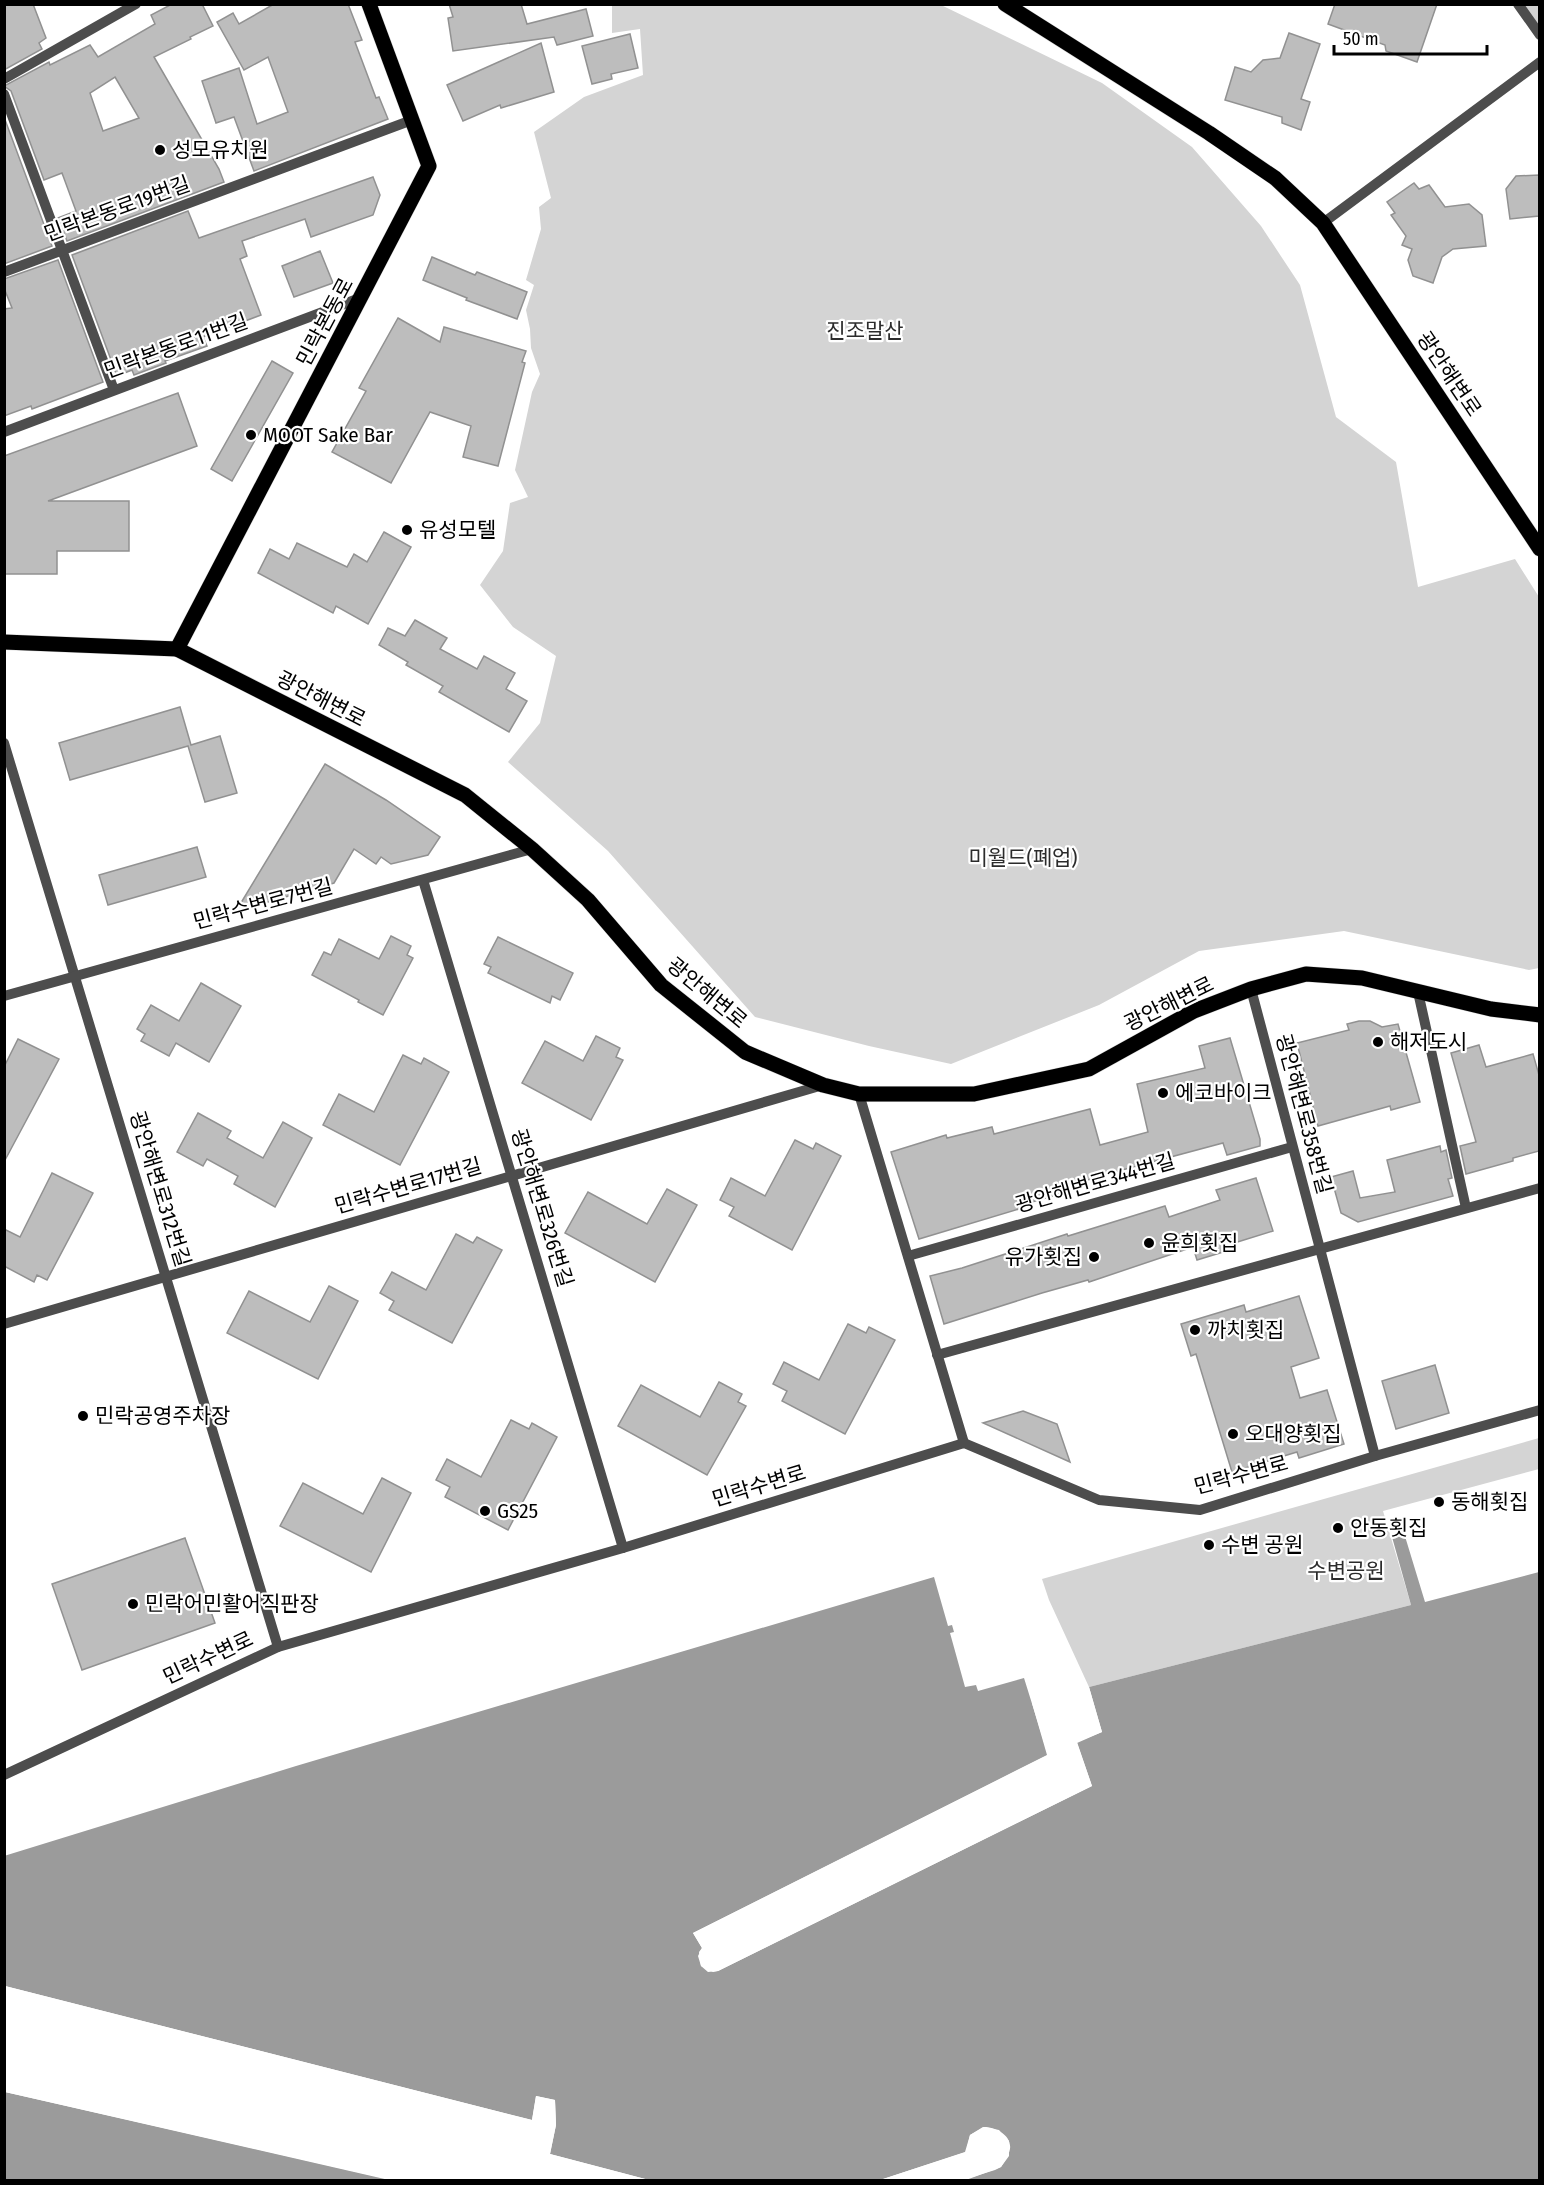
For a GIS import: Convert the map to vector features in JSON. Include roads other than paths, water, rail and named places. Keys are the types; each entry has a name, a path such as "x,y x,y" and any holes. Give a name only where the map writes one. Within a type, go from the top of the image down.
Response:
{"main road":[{"name":"민락본동로","path":"177,649 429,166 369,4"},
{"name":"광안해변로","path":"1005,4 1209,133 1275,178 1323,223 1539,549"},
{"name":"광안해변로","path":"4,642 177,649 465,795 532,849 588,900 661,985 745,1052 823,1085 859,1094 974,1094 1089,1069 1194,1011 1251,989 1306,974 1362,978 1491,1009 1539,1015"}],"street":[{"path":"4,79 136,4"},
{"path":"1518,4 1539,35"},
{"path":"1323,223 1539,62"},
{"path":"4,94 114,390"},
{"name":"민락본동로19번길","path":"4,272 412,120"},
{"name":"민락본동로11번길","path":"4,432 360,298"},
{"name":"광안해변로312번길","path":"4,743 278,1647"},
{"name":"민락수변로7번길","path":"4,996 532,849"},
{"name":"광안해변로326번길","path":"423,880 623,1548"},
{"name":"광안해변로358번길","path":"1251,989 1375,1456"},
{"path":"1418,992 1466,1208"},
{"name":"민락수변로17번길","path":"4,1324 823,1085"},
{"path":"859,1094 964,1443"},
{"name":"광안해변로344번길","path":"908,1256 1292,1147"},
{"path":"937,1355 1539,1188"},
{"name":"민락수변로","path":"4,1775 278,1647 623,1548 964,1443 1099,1500 1200,1510 1375,1456 1539,1410"}],"place":[{"name":"성모유치원","path":"160,150"},
{"name":"MOOT Sake Bar","path":"251,435"},
{"name":"유성모텔","path":"407,530"},
{"name":"해저도시","path":"1378,1042"},
{"name":"에코바이크","path":"1163,1093"},
{"name":"윤희횟집","path":"1149,1243"},
{"name":"유가횟집","path":"1094,1257"},
{"name":"까치횟집","path":"1195,1330"},
{"name":"민락공영주차장","path":"83,1416"},
{"name":"오대양횟집","path":"1233,1434"},
{"name":"동해횟집","path":"1439,1502"},
{"name":"GS25","path":"485,1511"},
{"name":"안동횟집","path":"1338,1528"},
{"name":"수변 공원","path":"1209,1545"},
{"name":"민락어민활어직판장","path":"133,1604"}],"park label":[{"name":"진조말산","path":"865,331"},
{"name":"미월드(폐업)","path":"1023,858"},
{"name":"수변공원","path":"1346,1571"}]}
